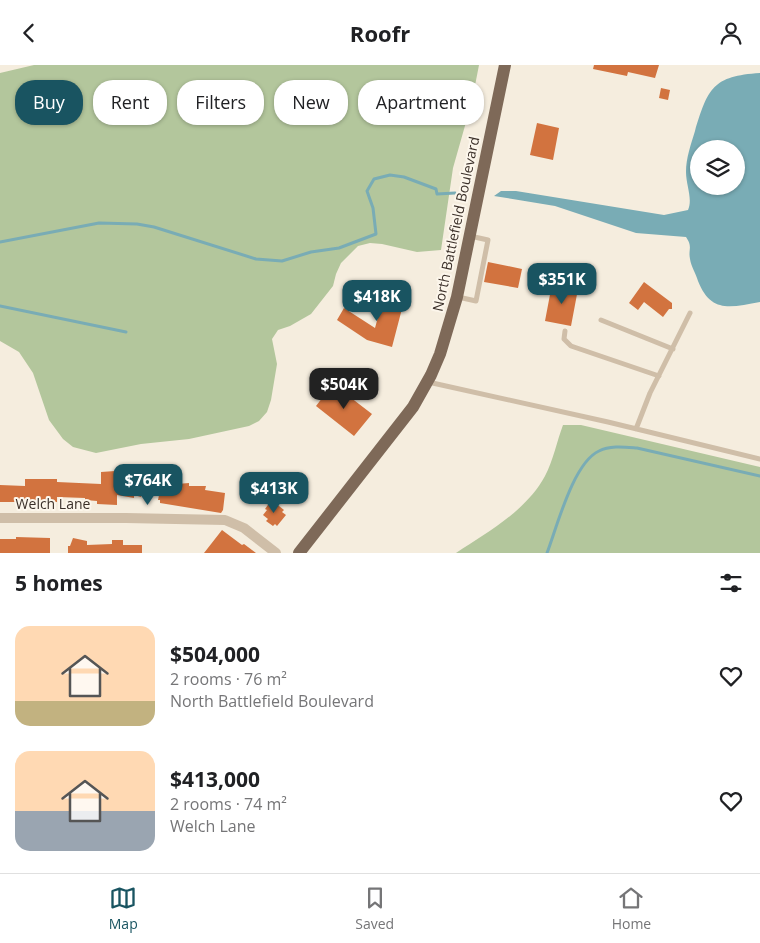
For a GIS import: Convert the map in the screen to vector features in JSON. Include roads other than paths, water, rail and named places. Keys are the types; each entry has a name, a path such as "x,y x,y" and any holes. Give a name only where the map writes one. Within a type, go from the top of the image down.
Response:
{"main road":[{"name":"North Battlefield Boulevard","path":"299,553 413,407 428,382 440,354 457,297 504,65"}],"street":[{"name":"Welch Lane","path":"0,518 225,520 244,528 276,553"}],"lane":[{"path":"457,297 476,301 488,240 469,236"},
{"path":"636,429 650,393 690,313"},
{"path":"601,320 673,349"},
{"path":"565,331 564,339 571,346 659,377"},
{"path":"428,382 760,459"}],"water":[{"path":"760,73 760,302 723,306 709,299 703,292 691,264 690,246 686,237 636,233 555,206 494,196 501,191 516,191 664,215 688,210 690,201 686,172 690,148 690,195 745,195 745,140 692,140 704,104 709,95 722,81 732,77"}],"waterway":[{"path":"0,242 99,223 137,224 154,227 256,259 282,261 311,252 339,248 376,234 373,208 367,191 374,179 390,175 404,177 436,189 437,194 455,193"},
{"path":"0,306 126,332"},
{"path":"547,553 561,512 581,468 590,458 603,449 618,447 637,448 760,476"}]}
